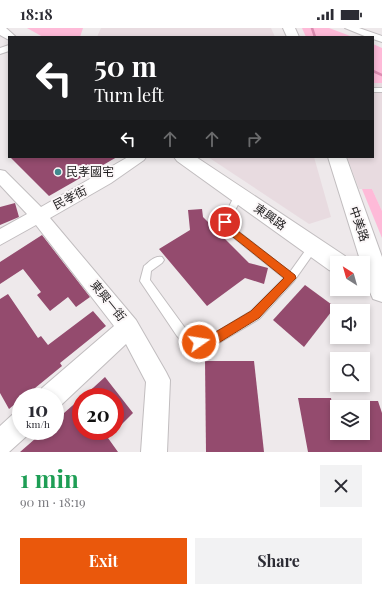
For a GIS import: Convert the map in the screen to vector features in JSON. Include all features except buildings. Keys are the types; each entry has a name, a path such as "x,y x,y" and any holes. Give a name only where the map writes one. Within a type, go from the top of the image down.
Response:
{"street":[{"path":"350,28 373,36"},
{"path":"0,29 9,36"},
{"name":"民孝街","path":"0,238 38,215 107,179 138,158"},
{"name":"東興路","path":"184,158 330,258"},
{"name":"中美路","path":"337,158 382,292"},
{"name":"東興一街","path":"0,175 38,215 128,327 158,380 154,452"},
{"path":"370,284 382,292"},
{"path":"61,388 128,327"}],"lane":[{"path":"239,196 225,222 226,227 291,278"},
{"path":"160,260 147,269 145,282 180,332 190,341 208,343 255,315 291,278 313,247"}],"shaded area":[{"path":"27,28 83,28 80,36 41,36"},
{"path":"101,28 271,28 275,36 97,36"},
{"path":"302,28 329,28 350,36 306,36"},
{"path":"374,44 382,48 382,83 374,83"},
{"path":"374,83 382,83 382,211 372,189 359,189 347,158 374,158"},
{"path":"210,158 314,158 331,217 309,224"},
{"path":"362,189 372,189 382,211 382,238"}],"waterway":[{"path":"312,28 315,36"},
{"path":"374,71 382,75"}],"place":[{"name":"民孝國宅","path":"58,172"}],"route":[{"path":"199,342 208,343 255,315 291,278 226,227 225,222"}]}
